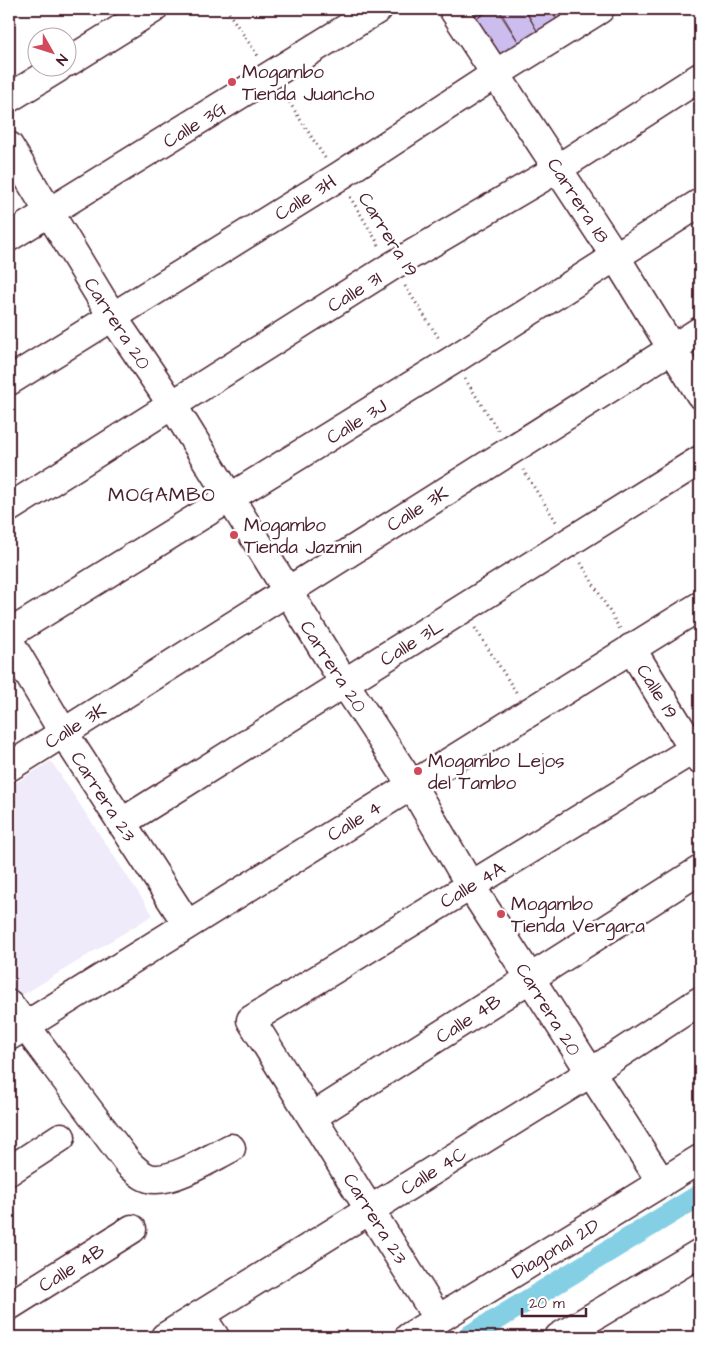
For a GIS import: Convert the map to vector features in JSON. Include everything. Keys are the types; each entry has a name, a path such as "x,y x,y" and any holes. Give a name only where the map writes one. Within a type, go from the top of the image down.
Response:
{"street":[{"path":"78,56 153,9"},
{"name":"Calle 3G","path":"9,237 378,9"},
{"name":"Carrera 18","path":"453,9 497,72 616,256 700,394"},
{"name":"Calle 3H","path":"9,382 112,316 338,177 497,72 600,9"},
{"name":"Calle 3I","path":"9,508 392,266 558,169 700,77"},
{"path":"9,98 42,78"},
{"name":"Carrera 20","path":"9,146 48,214 112,316 231,498 286,591 411,784 470,885 662,1183"},
{"name":"Calle 3J","path":"9,634 454,360 700,203"},
{"name":"Calle 3K","path":"9,767 700,331"},
{"name":"Calle 3L","path":"121,824 700,460"},
{"name":"Calle 4","path":"16,1031 700,606"},
{"name":"Carrera 23","path":"9,642 121,824 187,924"},
{"name":"Calle 19","path":"631,648 697,755"},
{"name":"Calle 4A","path":"251,1020 470,885 697,755"},
{"name":"Calle 4B","path":"312,1118 700,870"},
{"name":"Calle 4C","path":"164,1337 590,1073 700,1001"},
{"path":"9,1004 16,1031 129,1164 141,1175 155,1179 170,1177 231,1148"},
{"name":"Carrera 23","path":"251,1020 438,1319"},
{"path":"9,1171 62,1137"},
{"name":"Diagonal 2D","path":"409,1337 700,1159"},
{"name":"Calle 4B","path":"9,1306 132,1228"},
{"path":"559,1337 700,1253"},
{"path":"200,1315 215,1337"}],"path":[{"name":"Carrera 19","path":"226,9 338,177 392,266 510,450"},
{"path":"463,609 528,712"}],"shaded area":[{"path":"51,761 153,915 18,998 9,984 9,787"}],"building":[{"path":"466,9 490,9 474,20"},
{"path":"493,9 497,9 521,46 503,59 474,20"},
{"path":"499,9 524,9 539,34 521,46"},
{"path":"525,9 550,9 558,21 539,34"},
{"path":"550,9 577,9 558,21"}],"waterway":[{"path":"468,1337 700,1195"}],"place":[{"name":"Mogambo Tienda Juancho","path":"232,82"},
{"name":"Mogambo Tienda Jazmin","path":"234,535"},
{"name":"Mogambo Lejos del Tambo","path":"418,771"},
{"name":"Mogambo Tienda Vergara","path":"501,914"}],"district":[{"name":"MOGAMBO","path":"162,494"}]}
